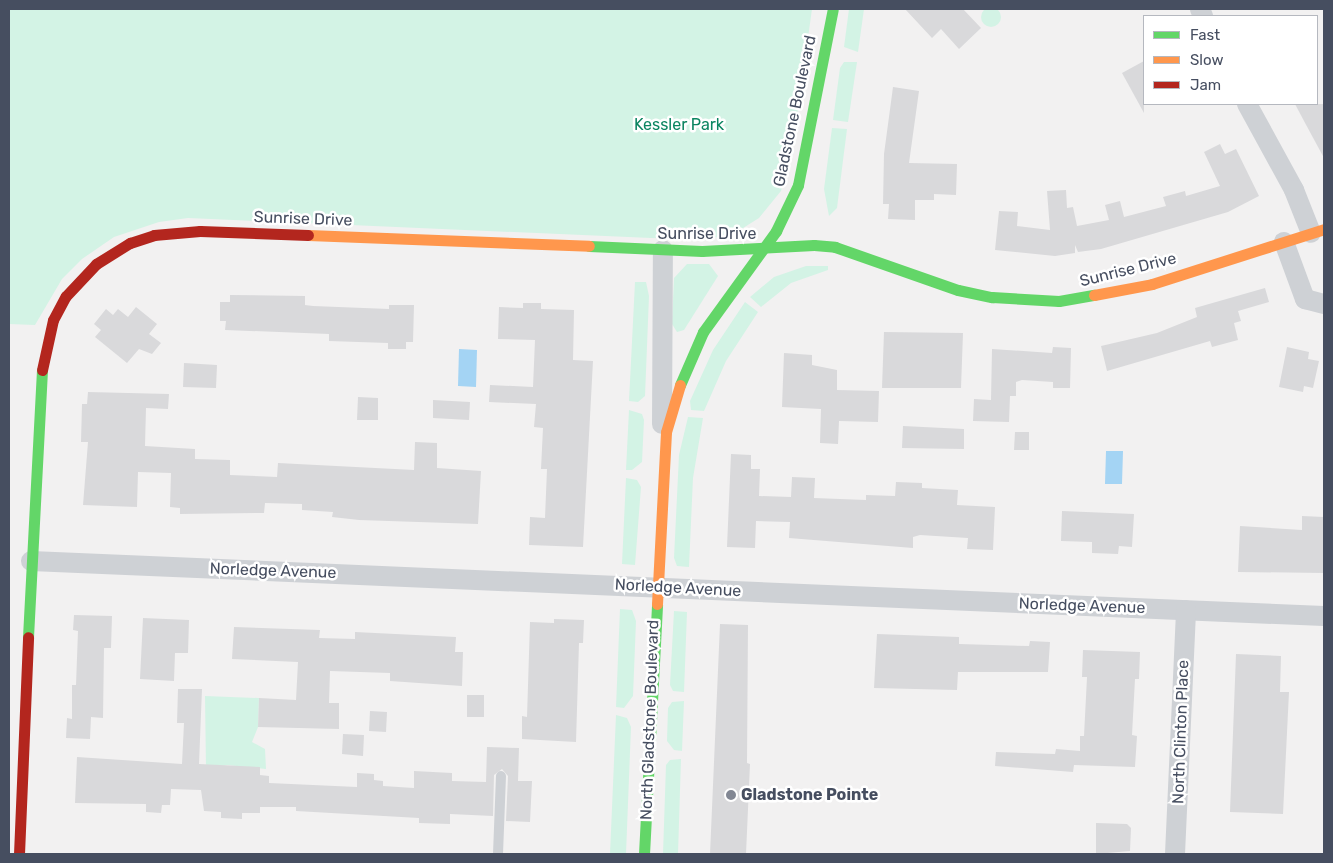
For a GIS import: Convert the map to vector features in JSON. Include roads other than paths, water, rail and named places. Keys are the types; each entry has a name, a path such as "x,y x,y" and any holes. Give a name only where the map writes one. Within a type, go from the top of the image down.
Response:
{"street":[{"name":"Gladstone Boulevard","path":"731,292 788,211 798,185 834,9"},
{"path":"1248,105 1318,231"},
{"name":"Sunrise Drive","path":"19,854 31,561 44,352 53,320 84,276 130,243 178,232 663,250 762,250 835,247 958,290 1029,301 1059,301 1143,286 1318,231"},
{"path":"1284,242 1305,299 1324,304"},
{"name":"North Gladstone Boulevard","path":"644,854 662,466 663,250"},
{"name":"North Gladstone Boulevard","path":"662,466 674,400 686,365 731,292"},
{"name":"Norledge Avenue","path":"31,561 1324,616"},
{"name":"North Clinton Place","path":"1175,854 1186,610"}],"lane":[{"path":"498,854 501,776"}],"water":[{"path":"459,349 477,350 476,387 458,386"},
{"path":"1106,451 1123,451 1122,484 1105,484"}],"place":[{"name":"Gladstone Pointe","path":"731,795"}],"park label":[{"name":"Kessler Park","path":"679,125"}]}
